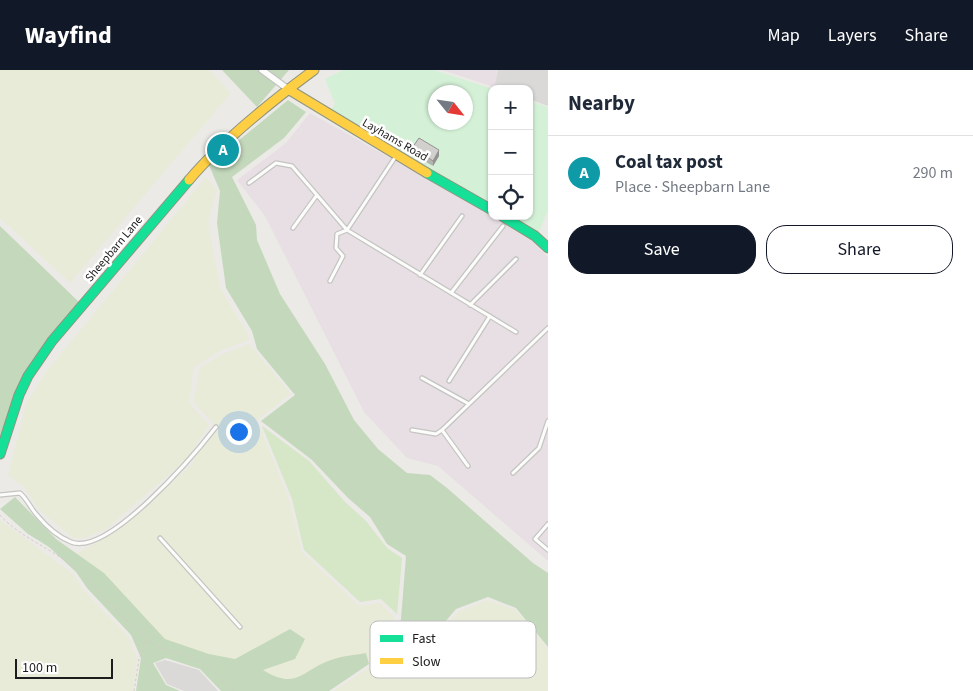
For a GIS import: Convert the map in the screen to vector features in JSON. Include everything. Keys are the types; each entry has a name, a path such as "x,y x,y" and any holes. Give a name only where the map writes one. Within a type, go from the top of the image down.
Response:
{"street":[{"path":"262,70 288,89"},
{"name":"Sheepbarn Lane","path":"0,454 19,395 28,376 52,341 202,164 288,89 314,70"},
{"name":"Layhams Road","path":"288,89 320,110 488,208"},
{"path":"502,221 535,236 548,248"}],"lane":[{"path":"320,110 325,102"},
{"path":"330,281 343,256 336,248 337,234 347,230 396,155"},
{"path":"248,183 276,163 292,166 347,230 516,332"},
{"path":"292,228 317,195"},
{"path":"420,274 462,216"},
{"path":"451,293 502,221"},
{"path":"470,305 516,259"},
{"path":"449,381 490,316"},
{"path":"412,430 436,434 442,430 548,328"},
{"path":"422,378 468,404"},
{"path":"513,472 538,448 548,421"},
{"path":"0,495 20,492 35,514 57,533 73,543 90,542 110,532 144,507 190,462 216,427"},
{"path":"442,430 468,466"},
{"path":"548,524 535,539 548,550"},
{"path":"160,538 240,627"}],"path":[{"path":"0,515 77,570 122,617 147,638 169,653 180,654 201,662 217,673 233,691"},
{"path":"134,691 139,659 147,638"}],"shaded area":[{"path":"442,70 498,70 494,85 488,85"},
{"path":"498,70 548,70 548,106 533,100 533,85 494,85"},
{"path":"310,113 460,197 488,214 488,220 497,220 533,242 548,257 548,561 438,466 407,458 364,412 265,216 237,180 286,143"},
{"path":"165,660 199,670 218,691 184,691 167,684 155,663"}],"green space":[{"path":"0,70 209,70 231,93 70,283 0,218"},
{"path":"222,70 289,70 257,107"},
{"path":"343,70 434,70 488,87 488,203 330,112 335,104 325,79"},
{"path":"288,100 306,112 284,138 232,177 256,225 257,240 280,294 325,364 354,420 378,449 407,473 430,475 533,563 548,573 548,647 536,632 536,621 527,621 516,608 488,597 456,609 446,621 401,621 406,556 387,544 370,517 348,498 312,460 261,421 295,395 257,349 252,331 226,288 217,223 220,191 209,165"},
{"path":"533,102 548,107 548,210 539,232 518,220 533,220"},
{"path":"206,177 217,190 208,221 220,288 247,333 249,340 222,350 194,367 189,403 209,425 187,459 106,529 85,538 73,538 39,510 23,486 8,475 26,404 46,372"},
{"path":"0,226 80,303 25,374 0,435"},
{"path":"249,344 291,394 257,420 289,500 302,552 359,606 380,603 394,617 394,621 370,621 370,661 322,691 279,691 164,642 77,553 119,530 191,465 214,424 193,402 200,367 223,354"},
{"path":"262,426 309,461 345,502 366,521 387,548 402,558 397,614 381,599 360,602 304,550 292,499"},
{"path":"15,497 56,539 104,573 165,639 209,654 235,659 290,629 305,639 295,659 263,670 284,679 299,677 321,664 335,659 366,653 369,664 329,691 221,691 200,669 166,658 153,663 166,685 180,691 136,691 141,658 131,635 87,588 76,572 49,547 28,534 0,509"},
{"path":"0,520 73,574 84,591 129,637 137,659 133,691 0,691"},
{"path":"487,600 514,609 525,621 451,621 458,612"},
{"path":"536,633 548,650 548,691 334,691 370,667 370,678 536,678"}],"building":[{"path":"419,138 439,150 433,161 426,156 425,158 412,148"}],"traffic: fast":[{"path":"427,173 488,208"},
{"path":"0,454 19,395 28,376 52,341 189,180"},
{"path":"509,220 535,236 548,248"}],"traffic: slow":[{"path":"189,180 202,165 248,122 314,70"},
{"path":"288,89 427,173"}],"place":[{"name":"Coal tax post","path":"223,150"}]}
